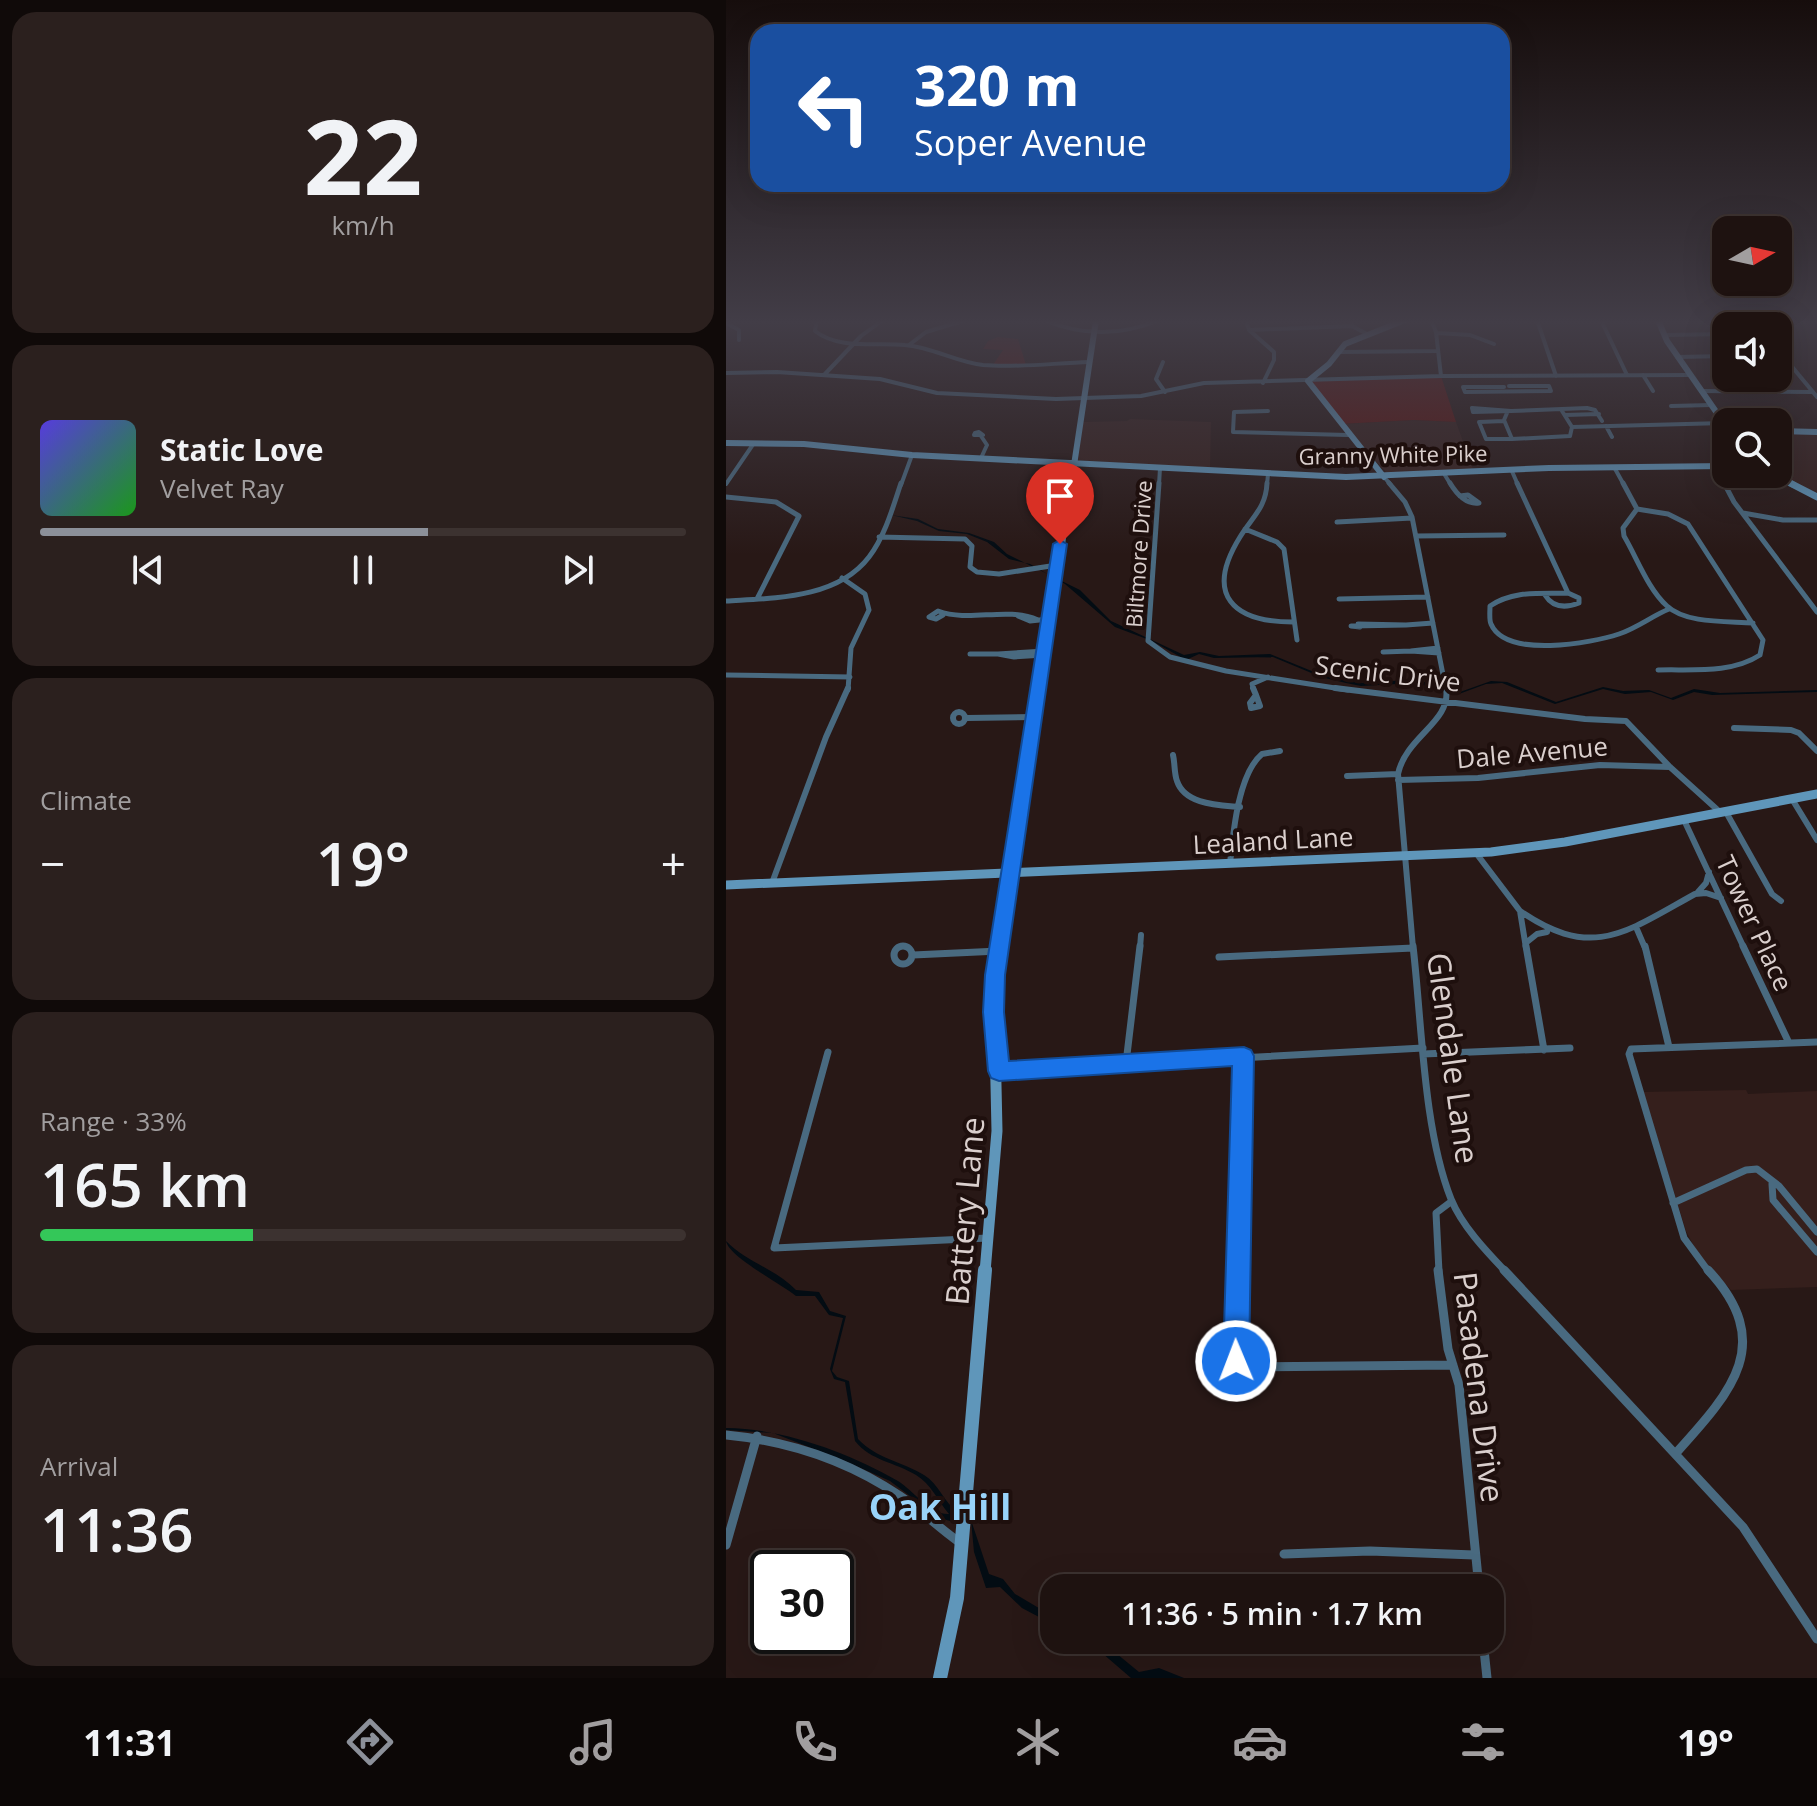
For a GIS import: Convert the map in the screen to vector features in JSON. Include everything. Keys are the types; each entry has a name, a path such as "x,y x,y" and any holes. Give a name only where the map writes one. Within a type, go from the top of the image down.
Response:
{"main road":[{"path":"1319,398 1384,477"},
{"path":"1706,398 1713,408"},
{"name":"Battery Lane","path":"940,1678 954,1619 962,1544 997,1131 999,1071 993,1000 1044,653 1044,619 1056,573 1083,399"},
{"path":"1792,431 1817,432"},
{"name":"Granny White Pike","path":"726,443 813,444 912,455 1268,474 1384,477 1511,469 1712,466"},
{"path":"1058,462 1075,453"},
{"path":"1792,484 1817,497"},
{"name":"Lealand Lane","path":"726,885 1476,853 1565,842 1817,794"}],"street":[{"path":"1063,398 1099,398"},
{"path":"1509,398 1512,411"},
{"path":"1671,405 1711,405"},
{"path":"1512,411 1473,412 1472,408 1599,414 1602,421"},
{"path":"1268,411 1235,411 1233,432 1277,436 1348,435"},
{"path":"1512,411 1504,421 1479,422 1486,439 1568,437 1572,435 1572,427 1563,413"},
{"path":"1504,421 1512,439"},
{"path":"1290,434 1291,424"},
{"path":"1572,427 1712,424"},
{"path":"1606,426 1612,437"},
{"path":"981,436 987,445 981,458"},
{"path":"726,484 754,443"},
{"path":"726,601 799,594 842,578 869,558 912,455"},
{"path":"1614,467 1637,509"},
{"name":"Biltmore Drive","path":"1148,639 1160,468"},
{"path":"1511,469 1568,593"},
{"path":"1443,472 1460,496"},
{"path":"1268,474 1264,504 1245,529 1228,566 1225,591 1228,604 1237,613 1253,620 1293,622"},
{"path":"1384,477 1405,502 1412,518 1447,697 1440,717 1407,747 1401,758 1398,777"},
{"path":"1728,488 1743,513 1817,612"},
{"path":"726,497 783,505 799,516 757,599"},
{"path":"1637,509 1623,528 1624,536 1669,609 1690,617 1753,623"},
{"path":"1637,509 1668,514 1688,524 1762,637 1763,648 1752,661 1733,667 1658,670"},
{"path":"1743,513 1783,520 1814,520 1817,527"},
{"path":"1337,522 1412,518"},
{"path":"1245,529 1277,542 1284,549 1297,640"},
{"path":"1416,536 1504,535"},
{"path":"879,537 969,540 972,548 969,565 975,571 1056,573"},
{"path":"772,883 826,737 847,697 851,648 869,605 862,591 842,578"},
{"path":"1362,590 1367,606"},
{"path":"1545,595 1549,602 1558,606 1579,603 1579,598 1568,593 1509,596 1490,606 1489,617 1495,632 1509,642 1523,645 1576,642 1621,633 1669,609"},
{"path":"1339,599 1428,597"},
{"path":"943,615 1015,614 1029,621 1044,619"},
{"path":"1359,626 1433,623"},
{"name":"Scenic Drive","path":"1148,639 1170,657 1188,663 1268,677 1382,696 1447,697 1629,722 1670,767"},
{"path":"1383,652 1438,651"},
{"path":"970,654 1014,657 1044,653"},
{"path":"726,675 850,677"},
{"path":"1257,694 1252,684 1268,677"},
{"path":"967,718 1035,717"},
{"path":"1734,728 1795,729 1817,751"},
{"path":"1230,864 1240,807 1255,759 1264,752 1280,751"},
{"path":"1173,755 1176,779 1184,793 1199,800 1240,807"},
{"name":"Dale Avenue","path":"1347,776 1478,778 1600,765 1670,767"},
{"path":"1670,767 1724,812 1772,894 1781,901"},
{"name":"Glendale Lane","path":"1398,777 1423,1051 1435,1145 1452,1201 1470,1230 1498,1263 1677,1452 1743,1527 1817,1639"},
{"path":"1792,799 1817,840"},
{"name":"Tower Place","path":"1684,820 1789,1043"},
{"path":"1476,853 1520,911 1551,932 1572,939 1600,940 1636,927 1695,894 1704,886 1709,872"},
{"path":"1695,894 1721,898"},
{"path":"1520,911 1544,1050"},
{"path":"1636,927 1644,942 1669,1047"},
{"path":"1527,942 1537,934 1551,932"},
{"path":"1126,1063 1141,935"},
{"path":"1219,957 1413,948"},
{"path":"913,955 999,951"},
{"path":"1677,1452 1731,1389 1739,1370 1741,1321 1734,1301 1694,1257 1684,1238 1633,1072 1630,1052 1636,1047 1817,1042"},
{"path":"999,1071 1244,1056 1570,1048"},
{"path":"828,1052 774,1248 988,1238"},
{"path":"1244,1056 1236,1361 1243,1367 1259,1369 1453,1365"},
{"path":"1673,1203 1752,1169 1761,1170 1772,1184 1781,1188 1817,1232"},
{"path":"1772,1184 1773,1200 1817,1252"},
{"name":"Pasadena Drive","path":"1452,1201 1438,1210 1434,1228 1453,1365 1459,1385 1477,1574"},
{"path":"726,1435 757,1436 805,1451 883,1485 962,1544"},
{"path":"726,1545 757,1436"},
{"path":"1284,1554 1370,1551 1474,1555"},
{"path":"1484,1654 1487,1678"}],"shaded area":[{"path":"1321,398 1448,398 1456,422 1414,420 1340,424"},
{"path":"1130,419 1211,422 1210,469 1078,460 1083,422"},
{"path":"1414,420 1456,422 1473,469 1388,474 1340,424"},
{"path":"1792,432 1817,433 1817,495 1792,482"},
{"path":"891,515 918,519 938,529 969,533 994,542 1007,554 1025,563 1009,559 987,542 967,534 939,531 917,521"},
{"path":"1047,574 1080,590 1111,621 1184,655 1200,652 1219,656 1270,654 1319,674 1359,683 1409,680 1439,684 1460,692 1491,681 1507,682 1556,702 1603,687 1623,691 1649,690 1671,698 1694,689 1720,693 1817,692 1712,695 1694,692 1673,700 1651,692 1625,694 1603,689 1555,704 1502,683 1486,684 1459,694 1415,683 1361,686 1321,677 1273,657 1214,658 1199,654 1186,660 1152,641 1115,627 1065,584"},
{"path":"1746,1090 1748,1094 1817,1091 1817,1287 1731,1290 1699,1256 1686,1231 1643,1092"},
{"path":"726,1241 796,1290 819,1292 830,1311 846,1316 832,1371 837,1377 849,1381 858,1439 873,1451 929,1479 958,1512 958,1523 939,1518 890,1481 774,1433 815,1444 858,1461 898,1481 935,1511 949,1514 921,1479 868,1453 855,1441 845,1382 834,1379 830,1369 843,1318 829,1315 815,1296 796,1296 736,1255"},
{"path":"726,1428 748,1429 772,1433 726,1430"},
{"path":"971,1520 989,1574 1003,1579 1015,1594 1040,1609 1040,1618 1022,1608 1000,1587 986,1588 974,1552"},
{"path":"1103,1654 1117,1654 1139,1672 1159,1668 1184,1678 1131,1678"}],"district":[{"name":"Oak Hill","path":"940,1506"}],"route":[{"path":"1060,544 995,975 993,1012 999,1071 1244,1056 1236,1361"}]}
